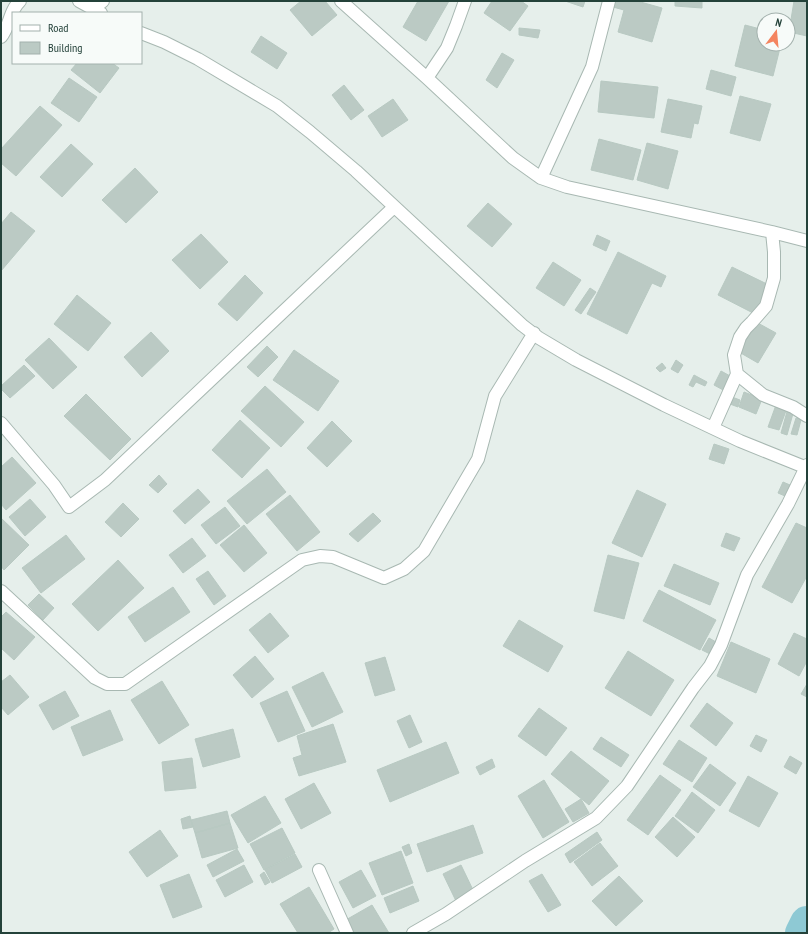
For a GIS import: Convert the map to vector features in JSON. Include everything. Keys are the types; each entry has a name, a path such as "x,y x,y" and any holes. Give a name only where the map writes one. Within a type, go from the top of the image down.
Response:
{"street":[{"path":"12,12 14,7 20,1"},
{"path":"79,1 97,11 103,1"},
{"path":"341,1 513,158 541,178 568,187 807,241"},
{"path":"427,78 447,48 465,1"},
{"path":"541,178 592,67 609,1"},
{"path":"1,37 5,32 12,13"},
{"path":"142,33 164,42 198,59 277,106 350,166 522,325 539,338 576,360 713,428 747,444 807,467 747,575 721,645 710,666 693,688 627,786 596,818 525,860 446,914 413,933"},
{"path":"1,423 54,485 69,507 105,480 394,207"},
{"path":"713,428 737,374 734,355 737,346 746,328 766,306 774,278 772,232"},
{"path":"1,591 95,678 107,684 125,684 302,560 320,556 333,557 384,578 404,569 424,551 478,459 495,396 534,333"},
{"path":"737,374 763,395 794,407 807,416"},
{"path":"319,870 347,933"}],"building":[{"path":"301,1 325,1 337,15 312,36 290,10"},
{"path":"418,1 449,1 426,41 403,27"},
{"path":"492,1 521,1 528,6 510,31 484,13"},
{"path":"565,1 585,1 583,7"},
{"path":"615,1 637,1 662,8 652,42 618,32 624,10 613,7"},
{"path":"675,1 702,1 702,8 675,6"},
{"path":"794,1 807,2 807,36 796,34 796,12 792,12"},
{"path":"745,25 756,28 756,52 779,52 773,76 735,66"},
{"path":"519,28 540,30 538,38 519,35"},
{"path":"261,36 287,53 277,69 251,52"},
{"path":"502,53 514,60 497,88 486,80"},
{"path":"76,64 113,64 119,68 100,93 71,70"},
{"path":"711,70 736,77 731,96 706,89"},
{"path":"69,78 97,97 79,122 51,103"},
{"path":"601,81 658,87 654,118 598,112"},
{"path":"344,85 364,110 351,120 332,95"},
{"path":"740,96 771,104 760,141 730,133"},
{"path":"393,99 408,120 382,137 368,116"},
{"path":"668,99 702,106 698,124 694,123 691,138 661,132"},
{"path":"40,106 62,125 16,176 1,163 1,149"},
{"path":"599,139 641,150 633,180 591,170"},
{"path":"647,143 678,151 668,189 637,180"},
{"path":"71,144 93,164 62,197 40,177"},
{"path":"135,168 158,192 126,223 102,200"},
{"path":"488,203 512,224 492,247 467,226"},
{"path":"11,212 35,231 1,271 1,224"},
{"path":"201,234 228,262 200,289 172,260"},
{"path":"597,235 610,241 606,251 593,245"},
{"path":"618,252 666,276 661,287 652,283 627,334 587,314"},
{"path":"553,262 581,280 564,306 536,288"},
{"path":"732,267 769,285 755,314 718,295"},
{"path":"245,275 263,293 237,321 218,304"},
{"path":"590,288 596,292 581,314 575,310"},
{"path":"77,295 111,323 88,351 54,324"},
{"path":"756,322 776,333 758,363 739,352"},
{"path":"151,332 169,351 142,377 124,357"},
{"path":"49,338 77,367 53,389 25,360"},
{"path":"267,346 278,357 258,377 247,367"},
{"path":"294,350 339,381 318,411 273,380"},
{"path":"676,360 683,365 678,373 671,369"},
{"path":"662,363 666,368 660,372 656,368"},
{"path":"24,365 35,376 10,398 1,389 1,386"},
{"path":"721,371 732,377 725,391 714,385"},
{"path":"694,375 707,382 705,386 696,382 693,387 689,385"},
{"path":"265,386 304,422 281,447 241,411"},
{"path":"744,392 762,399 756,414 739,407"},
{"path":"86,394 131,439 110,460 64,416"},
{"path":"732,397 740,400 738,407 730,404"},
{"path":"776,405 787,408 779,430 768,427"},
{"path":"788,408 794,410 787,435 781,433"},
{"path":"796,418 801,420 797,435 791,434"},
{"path":"240,420 270,448 242,478 212,450"},
{"path":"332,421 352,441 327,467 307,448"},
{"path":"714,444 729,449 724,464 709,459"},
{"path":"12,457 36,483 6,510 1,504 1,467"},
{"path":"267,469 286,492 247,524 227,501"},
{"path":"159,475 167,484 158,493 149,485"},
{"path":"783,482 790,485 785,496 778,493"},
{"path":"198,489 210,502 185,524 173,511"},
{"path":"637,490 666,504 642,557 612,543"},
{"path":"290,495 320,532 297,551 266,514"},
{"path":"30,499 46,517 25,536 9,517"},
{"path":"123,503 139,519 121,537 105,522"},
{"path":"225,507 240,526 216,544 201,525"},
{"path":"373,513 381,521 358,542 349,534"},
{"path":"1,518 29,545 4,570 1,566"},
{"path":"796,523 807,528 807,576 792,603 762,587"},
{"path":"244,525 267,553 244,572 220,545"},
{"path":"726,533 740,538 734,551 721,546"},
{"path":"66,535 85,559 41,593 22,568"},
{"path":"192,538 206,556 183,573 169,555"},
{"path":"608,555 639,563 624,619 594,611"},
{"path":"118,560 144,588 98,631 72,604"},
{"path":"674,564 719,583 710,605 664,586"},
{"path":"208,571 226,596 214,605 196,579"},
{"path":"173,587 190,612 145,642 128,617"},
{"path":"659,590 716,620 700,650 643,621"},
{"path":"39,594 54,608 43,620 28,605"},
{"path":"6,612 35,637 14,660 1,648 1,617"},
{"path":"270,613 289,636 268,653 249,630"},
{"path":"519,620 563,646 548,672 503,646"},
{"path":"794,633 807,639 807,661 799,676 778,664"},
{"path":"709,638 716,642 710,654 702,650"},
{"path":"731,642 770,659 756,693 717,676"},
{"path":"628,651 674,680 651,716 605,688"},
{"path":"255,656 274,679 252,698 233,675"},
{"path":"385,657 395,690 375,696 365,663"},
{"path":"323,672 343,712 312,727 292,687"},
{"path":"10,675 29,697 8,715 1,707 1,682"},
{"path":"162,681 189,725 159,744 131,700"},
{"path":"807,684 807,697 801,694"},
{"path":"65,691 79,716 53,730 39,705"},
{"path":"287,691 305,731 278,742 260,703"},
{"path":"707,703 733,723 716,746 690,726"},
{"path":"539,708 567,728 546,756 518,736"},
{"path":"110,710 123,740 83,756 71,727"},
{"path":"410,715 422,742 409,748 397,721"},
{"path":"333,724 346,762 299,776 293,758 302,755 297,736"},
{"path":"233,729 240,757 203,767 195,739"},
{"path":"756,735 767,740 761,752 750,746"},
{"path":"601,737 629,755 621,767 593,749"},
{"path":"679,740 707,758 692,782 663,764"},
{"path":"446,742 459,773 390,802 377,770"},
{"path":"571,751 609,781 589,805 551,774"},
{"path":"790,756 802,763 796,774 784,767"},
{"path":"192,758 196,788 165,791 162,762"},
{"path":"492,759 495,767 480,775 476,767"},
{"path":"710,764 736,783 720,806 693,787"},
{"path":"660,775 681,790 648,835 627,820"},
{"path":"748,776 778,793 759,827 729,811"},
{"path":"544,780 569,822 543,838 518,796"},
{"path":"314,783 331,813 301,829 285,799"},
{"path":"692,792 715,810 698,833 675,816"},
{"path":"265,796 281,823 248,843 231,815"},
{"path":"581,799 589,813 573,822 565,809"},
{"path":"227,811 230,823 195,833 191,820"},
{"path":"190,816 193,827 183,829 181,819"},
{"path":"673,817 695,837 677,857 655,837"},
{"path":"230,823 238,848 202,858 195,833"},
{"path":"473,825 483,853 427,872 417,844"},
{"path":"282,828 295,853 264,870 250,844"},
{"path":"160,830 178,856 147,877 129,852"},
{"path":"597,832 602,840 570,863 565,854"},
{"path":"600,843 618,866 592,886 574,862"},
{"path":"409,844 412,853 406,856 402,847"},
{"path":"237,849 244,861 213,877 207,865"},
{"path":"401,851 413,883 382,895 369,863"},
{"path":"295,854 302,867 272,883 265,870"},
{"path":"244,865 253,882 225,897 216,880"},
{"path":"461,865 474,892 456,901 443,874"},
{"path":"361,870 376,896 353,908 339,882"},
{"path":"264,872 270,882 265,885 260,875"},
{"path":"189,874 202,907 173,918 160,885"},
{"path":"542,874 561,905 548,912 529,881"},
{"path":"619,876 643,901 616,926 592,901"},
{"path":"413,886 419,901 390,913 384,898"},
{"path":"309,887 334,929 328,933 298,933 280,904"},
{"path":"372,905 389,933 351,933 344,921"}],"waterway":[{"path":"802,933 807,923"}]}
